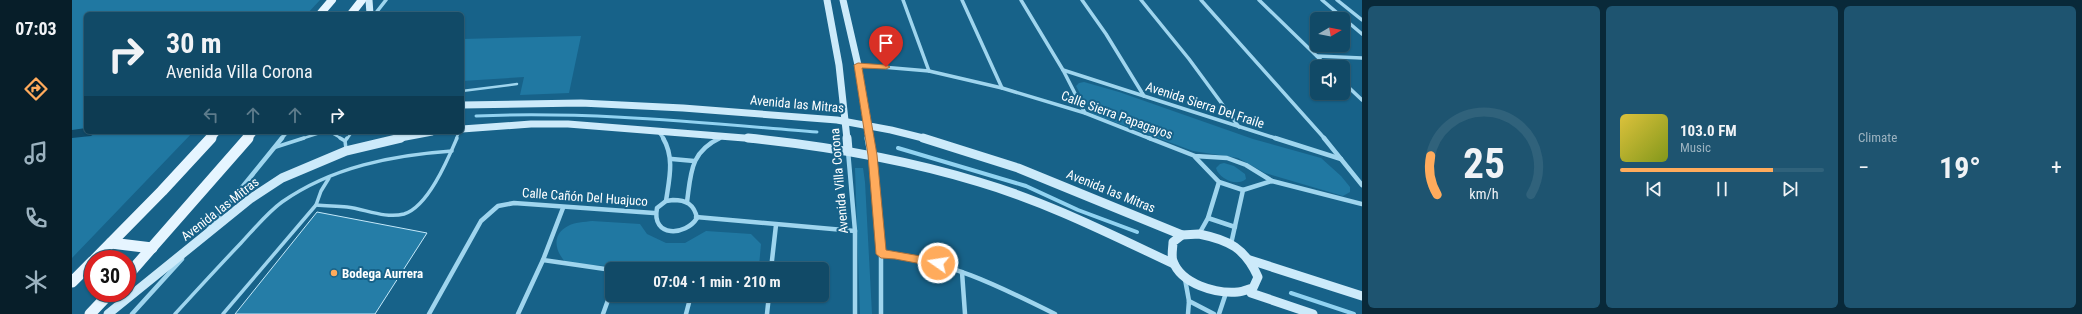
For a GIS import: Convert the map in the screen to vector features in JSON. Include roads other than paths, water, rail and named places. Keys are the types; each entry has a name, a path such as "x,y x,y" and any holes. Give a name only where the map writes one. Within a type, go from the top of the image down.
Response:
{"main road":[{"path":"322,12 332,0"},
{"path":"353,12 362,0"},
{"path":"104,250 214,134"},
{"path":"136,266 252,134"},
{"path":"111,243 152,248"},
{"path":"72,282 84,271"},
{"path":"90,314 101,302"}],"street":[{"path":"369,0 370,12"},
{"path":"377,12 386,0"},
{"name":"Avenida Villa Corona","path":"827,0 846,122 855,231 855,314"},
{"path":"843,0 858,65 872,155 881,254 881,314"},
{"path":"903,0 928,71"},
{"path":"962,0 1002,88"},
{"path":"1021,0 1063,70 1085,113"},
{"path":"1082,0 1106,34 1144,96"},
{"path":"1141,0 1189,59 1240,127"},
{"path":"1201,0 1308,118 1362,185"},
{"path":"1259,0 1321,60"},
{"path":"1322,0 1362,34"},
{"path":"1337,0 1362,20"},
{"path":"1317,56 1362,58"},
{"name":"Calle Sierra Papagayos","path":"858,65 928,71 1002,88 1085,113 1194,156 1227,158 1237,161 1272,181 1362,204"},
{"name":"Avenida Sierra Del Fraile","path":"1063,70 1341,158"},
{"path":"1350,89 1362,100"},
{"name":"Avenida las Mitras","path":"464,105 556,102 601,104 721,110 867,125 940,144 1034,174 1094,197 1182,235"},
{"path":"464,129 554,124 727,135 848,150 979,182 1022,196 1085,222 1174,264"},
{"path":"658,131 668,144 672,159 666,201"},
{"path":"132,314 194,245 286,134"},
{"name":"Avenida las Mitras","path":"108,314 250,199 282,178 346,151 410,134"},
{"path":"686,202 694,161 704,146 727,135"},
{"path":"1194,156 1219,182 1242,190 1272,181"},
{"path":"672,159 694,161"},
{"path":"1199,234 1208,218 1219,182"},
{"path":"1231,244 1240,209 1242,190"},
{"path":"673,200 686,202 695,208 696,217 690,226 685,229 672,231 666,230 656,223 654,213 657,208 666,201 673,200"},
{"name":"Calle Cañón Del Huajuco","path":"429,314 481,222 498,206 514,204 654,213"},
{"path":"518,314 543,260 564,208"},
{"path":"696,217 855,231"},
{"path":"1208,218 1235,227"},
{"path":"772,262 776,225"},
{"path":"1251,294 1257,288 1259,279 1256,270 1250,260 1231,244 1215,237 1199,234 1182,235 1173,242 1170,252 1174,264 1185,277 1197,286 1225,296 1235,297 1251,294 1313,314"},
{"path":"881,254 895,254 930,261 962,272 1054,314"},
{"path":"543,260 605,269"},
{"path":"1250,260 1362,296"},
{"path":"962,272 965,314"},
{"path":"1185,277 1189,301 1188,314"},
{"path":"1219,314 1225,296"},
{"path":"1189,301 1214,314"},
{"path":"603,314 607,302"},
{"path":"686,314 689,302"},
{"path":"767,314 768,302"}],"lane":[{"path":"464,91 517,84"},
{"path":"276,147 317,134"},
{"path":"333,134 345,141"},
{"path":"346,151 345,141 350,134"},
{"path":"316,205 345,207 398,215 409,213 414,210 423,200 452,151 458,134"},
{"path":"175,314 265,217 282,202 313,184 361,164 420,153 452,151"},
{"path":"223,314 316,205 321,191 329,178"}],"waterway":[{"path":"476,116 604,116 817,132"},
{"path":"72,134 84,133"},
{"path":"898,148 1026,186 1078,210 1137,232"},
{"path":"1291,293 1354,314"}],"place":[{"name":"Bodega Aurrera","path":"334,273"}]}
